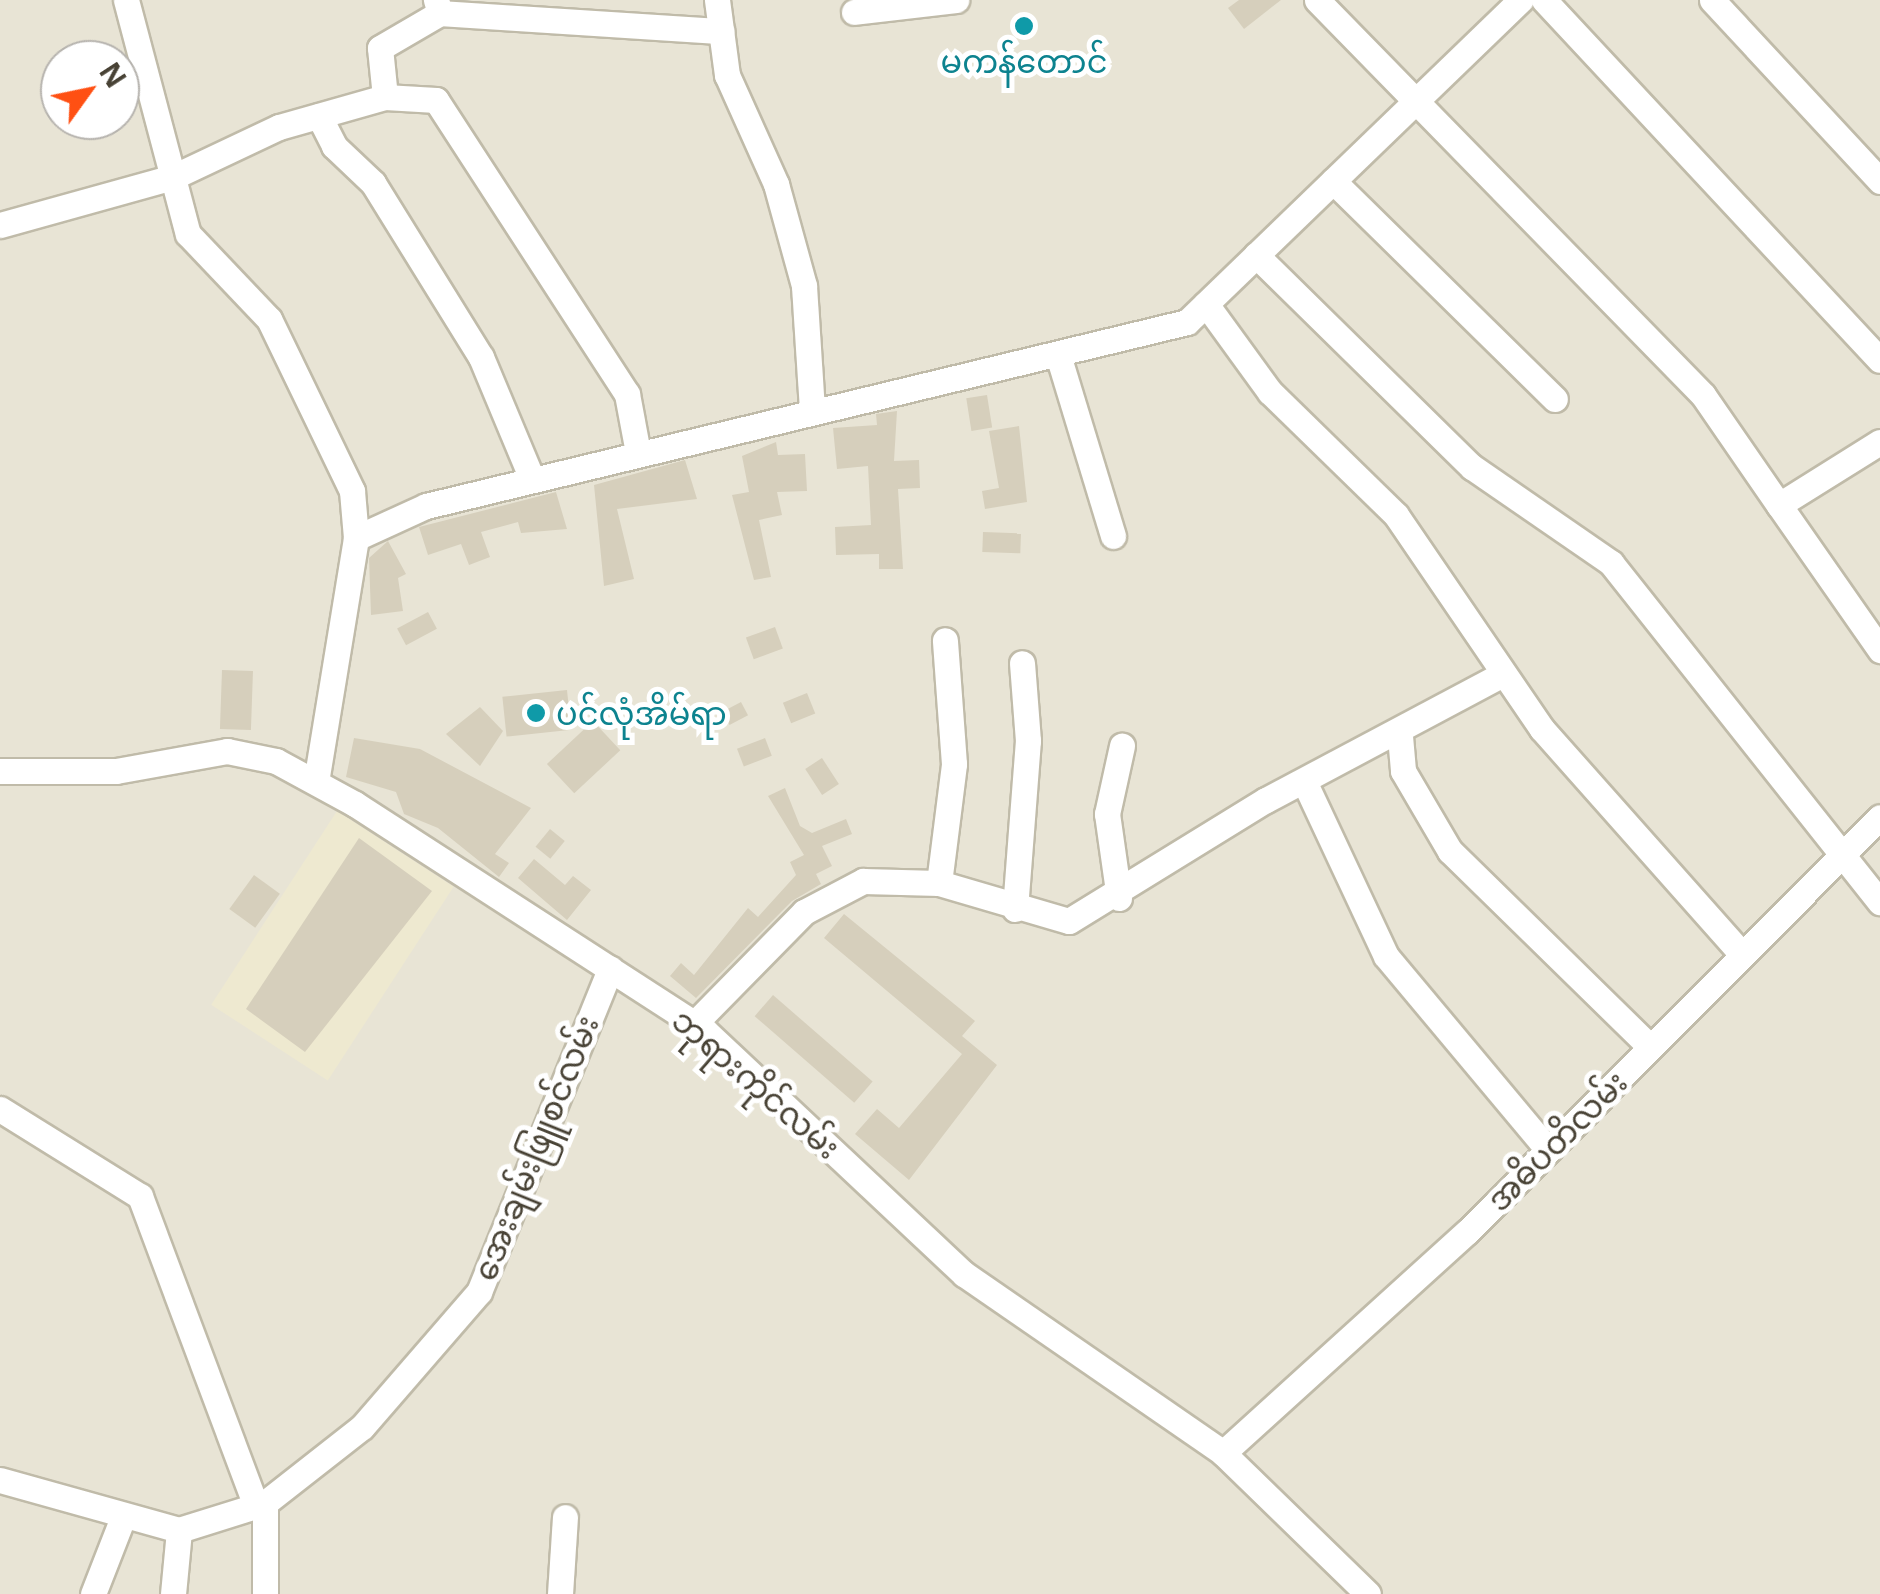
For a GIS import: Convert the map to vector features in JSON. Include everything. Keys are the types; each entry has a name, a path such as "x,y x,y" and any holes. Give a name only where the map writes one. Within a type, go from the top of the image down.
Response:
{"street":[{"path":"126,0 166,179 212,268 269,319 352,490 356,538 316,782"},
{"path":"717,0 727,75 776,184 804,286 812,410"},
{"path":"854,12 956,0"},
{"path":"1317,0 1703,395 1880,650"},
{"path":"356,538 426,506 812,410 1059,358 1187,322 1522,0"},
{"path":"1544,0 1880,360"},
{"path":"1712,0 1880,181"},
{"path":"385,97 380,48 438,7 721,31"},
{"path":"0,225 166,179 318,116 385,97 436,100 627,394 638,453"},
{"path":"318,116 334,146 373,183 481,357 532,480"},
{"path":"1333,181 1555,399"},
{"path":"1256,256 1472,467 1612,563 1842,846 1880,902"},
{"path":"1206,304 1270,392 1396,516 1504,674 1742,954"},
{"path":"1059,358 1114,536"},
{"path":"1778,505 1880,442"},
{"path":"939,883 954,764 945,640"},
{"path":"1015,909 1028,741 1022,663"},
{"path":"694,1024 832,895 863,881 939,883 1015,909 1069,921 1119,898 1304,781 1400,736 1504,674"},
{"path":"1400,736 1404,771 1450,850 1650,1047"},
{"path":"1119,898 1108,814 1122,746"},
{"name":"ဘုရားကိုင်လမ်း","path":"0,771 116,771 227,752 276,760 316,782 694,1024 964,1274 1223,1453 1368,1594"},
{"path":"1304,781 1386,956 1548,1150"},
{"name":"အဓိပတိလမ်း","path":"1223,1453 1548,1150 1742,954 1842,846 1880,817"},
{"name":"အေးချမ်းဖြူစင်လမ်း","path":"179,1530 260,1504 362,1426 479,1292 610,969"},
{"path":"0,1109 140,1196 260,1504 265,1594"},
{"path":"0,1480 179,1530 173,1594"},
{"path":"93,1594 123,1517"},
{"path":"560,1594 565,1517"}],"shaded area":[{"path":"0,0 1880,0 1880,1594 0,1594"},
{"path":"337,811 454,887 328,1080 211,1005"}],"building":[{"path":"1239,0 1281,0 1244,29 1228,8"},
{"path":"987,395 992,428 971,431 966,398"},
{"path":"897,411 894,461 919,460 920,488 898,489 903,569 879,569 879,554 836,555 835,527 871,525 868,466 837,469 833,428 877,425 876,414"},
{"path":"1019,426 1027,502 985,509 982,491 999,488 989,431"},
{"path":"776,442 778,455 805,454 807,491 777,492 782,515 759,520 771,577 754,580 732,495 749,492 742,456"},
{"path":"685,460 697,499 617,509 634,579 604,586 594,485"},
{"path":"556,492 567,529 521,533 518,522 481,532 490,557 469,565 461,544 428,555 419,527"},
{"path":"983,532 1021,533 1020,553 982,552"},
{"path":"388,541 406,574 398,578 403,611 371,615 369,558"},
{"path":"428,612 437,629 406,645 397,628"},
{"path":"775,627 783,649 754,659 746,638"},
{"path":"222,670 253,671 251,730 220,729"},
{"name":"ပင်လုံအိမ်ရာ","path":"567,690 571,730 507,737 502,697"},
{"path":"807,693 815,713 791,723 783,703"},
{"path":"741,702 748,715 730,725 722,712"},
{"path":"480,707 503,731 480,766 446,734"},
{"name":"ပင်လုံအိမ်ရာ","path":"593,721 620,750 574,793 547,764"},
{"path":"354,738 420,749 531,808 495,854 509,863 499,877 438,828 404,814 396,792 346,777"},
{"path":"765,738 772,756 744,766 737,749"},
{"path":"822,758 839,784 822,795 805,769"},
{"path":"785,788 800,826 812,833 846,819 852,834 822,846 832,866 816,874 821,884 792,901 696,998 670,976 681,963 694,975 748,908 758,917 796,875 790,862 804,855 768,796"},
{"path":"550,829 565,841 550,859 536,847"},
{"path":"359,838 432,891 305,1052 246,1009"},
{"path":"534,859 565,885 573,876 591,890 567,920 518,878"},
{"path":"254,875 280,894 255,928 229,909"},
{"path":"844,914 975,1021 962,1036 997,1065 909,1180 855,1134 877,1109 899,1128 962,1054 824,938"},
{"path":"773,995 873,1082 854,1103 755,1016"}],"place":[{"name":"မကန်တောင်","path":"1024,26"},
{"name":"ပင်လုံအိမ်ရာ","path":"536,713"}]}
